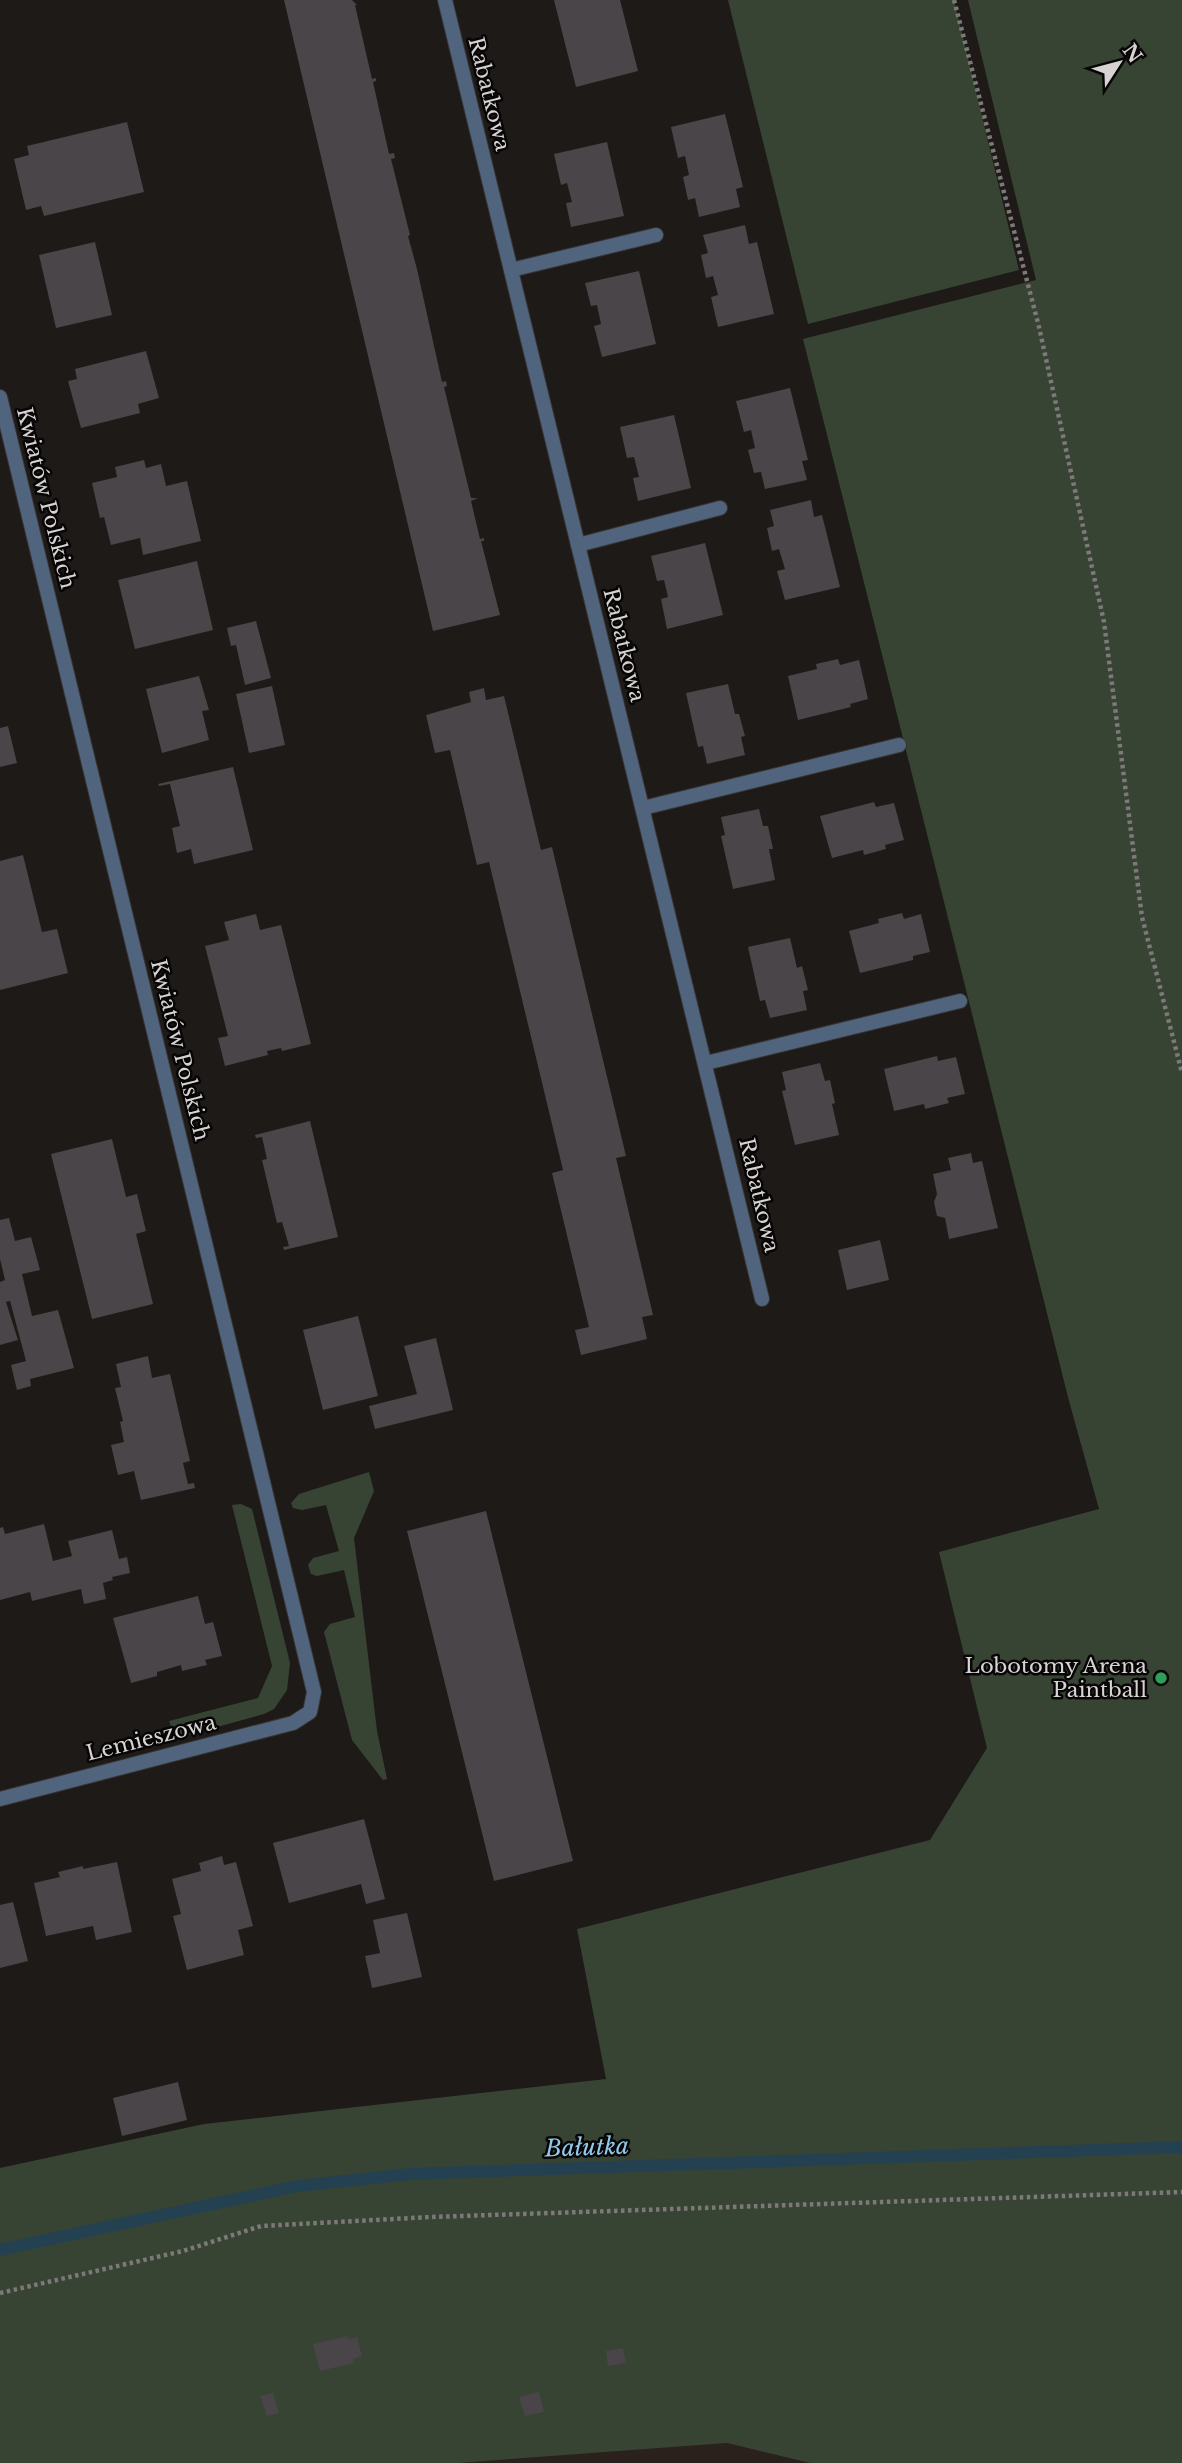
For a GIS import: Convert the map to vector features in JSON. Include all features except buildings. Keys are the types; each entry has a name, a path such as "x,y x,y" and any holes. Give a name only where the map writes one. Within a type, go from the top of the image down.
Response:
{"street":[{"name":"Rabatkowa","path":"444,0 762,1299"},
{"path":"511,270 656,235"},
{"name":"Kwiatów Polskich","path":"0,397 314,1692 310,1712"},
{"path":"578,545 720,508"},
{"path":"643,808 899,745"},
{"path":"706,1063 960,1001"},
{"name":"Lemieszowa","path":"0,1799 293,1723 310,1712"}],"path":[{"path":"954,0 1039,327 1104,622 1142,917 1182,1073"},
{"path":"0,2293 183,2251 261,2226 431,2217 1182,2192"}],"shaded area":[{"path":"727,2443 809,2463 458,2463"}],"green space":[{"path":"728,0 954,0 1019,270 808,324"},
{"path":"968,0 1182,0 1182,2463 810,2463 727,2443 458,2463 0,2463 0,2168 204,2124 606,2079 577,1929 930,1840 987,1748 939,1552 1099,1509 1069,1401 803,339 1036,280"},
{"path":"369,1472 374,1491 354,1538 377,1731 387,1779 383,1780 352,1740 324,1632 330,1624 355,1617 344,1570 317,1576 311,1574 308,1565 313,1558 339,1551 326,1505 302,1510 293,1508 291,1503 299,1494"},
{"path":"241,1504 252,1509 290,1663 287,1690 274,1709 264,1714 181,1737 173,1731 169,1721 258,1698 272,1666 232,1505"}],"waterway":[{"name":"Bałutka","path":"0,2250 297,2186 411,2174 1182,2147"}],"place":[{"name":"Lobotomy Arena Paintball","path":"1161,1678"}]}
